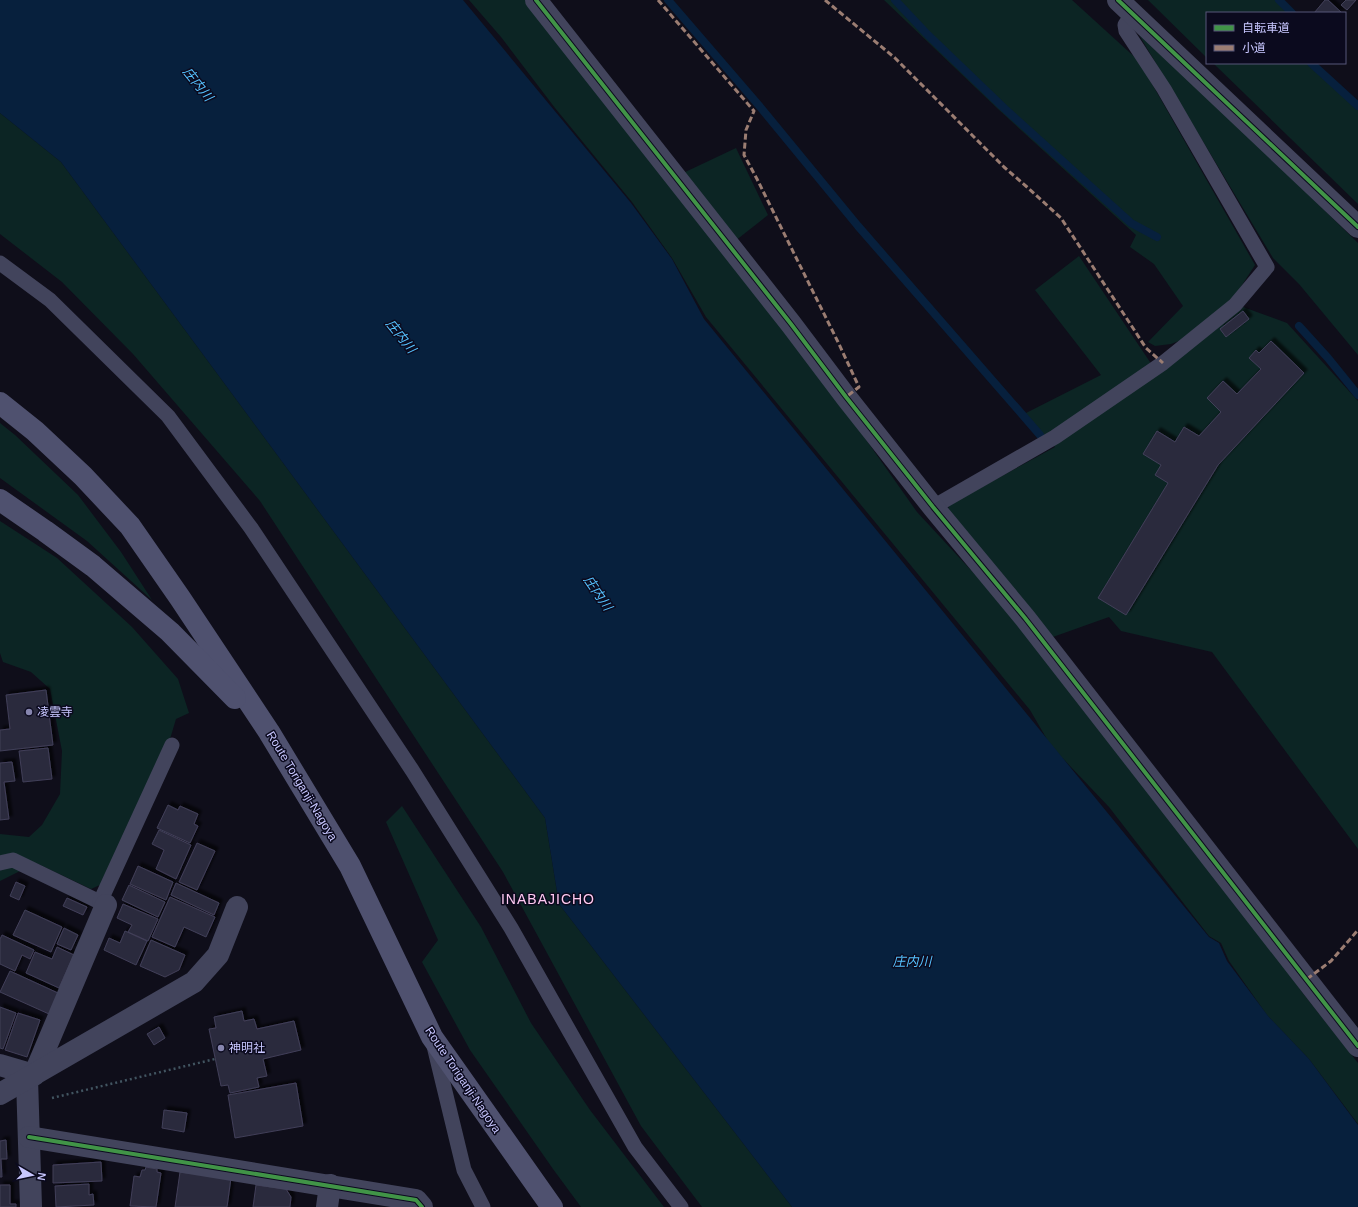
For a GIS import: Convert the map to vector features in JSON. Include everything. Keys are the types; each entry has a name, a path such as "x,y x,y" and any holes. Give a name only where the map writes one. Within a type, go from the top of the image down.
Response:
{"main road":[{"name":"Route Toriganji-Nagoya","path":"0,403 35,431 83,476 130,526 180,598 269,732 350,866 432,1037 552,1207"},
{"path":"0,500 45,530 92,566 170,632 269,732"}],"street":[{"path":"536,0 767,293 846,397 933,507 1025,618 1358,1046"},
{"path":"1125,6 1358,227"},
{"path":"32,1207 28,1104 30,1077 103,903"},
{"path":"0,1094 194,982 218,955 237,907"},
{"path":"0,1065 30,1077"},
{"path":"29,1137 416,1200 422,1207"},
{"path":"326,1207 330,1185"}],"lane":[{"path":"933,507 1055,437 1163,363 1235,306 1267,266 1164,89 1126,31 1125,6"},
{"path":"0,263 50,300 168,416 251,528 412,770 511,928 635,1147 681,1207"},
{"path":"0,862 12,860 103,903 172,745"},
{"path":"432,1037 464,1170 483,1207"}],"path":[{"path":"28,1104 215,1059"}],"green space":[{"path":"469,0 529,0 814,366 917,512 1006,608 1228,886 1302,992 1358,1063 1358,1124 1309,1059 1267,1015 1229,961 1221,943 1209,936 1109,807 1051,746 1030,710 706,317 672,258 632,202 555,108 501,37"},
{"path":"884,0 1072,0 1139,61 1255,265 1231,302 1189,337 1171,344 1155,346 1148,342 1183,306 1154,264 1130,247 1136,235 998,109"},
{"path":"1148,0 1279,0 1291,12 1206,12 1206,57"},
{"path":"1139,35 1203,92 1358,243 1358,355 1299,284 1273,258"},
{"path":"1214,64 1312,64 1358,106 1358,204"},
{"path":"0,113 61,162 545,818 559,904 792,1207 702,1207 641,1126 503,872 260,501 133,354 62,282 0,234"},
{"path":"736,148 768,215 735,241 681,174"},
{"path":"1079,256 1158,374 1243,307 1287,323 1358,401 1358,849 1212,652 1121,631 1109,617 1050,638 947,513 949,505 1055,447 1024,414 1101,375 1035,290"},
{"path":"0,423 15,435 78,495 121,552 152,600 87,541 0,478"},
{"path":"0,521 57,558 132,627 178,679 189,713 176,719 170,739 100,885 91,889 36,863 0,881 0,834 29,837 42,825 60,794 62,751 50,689 31,672 3,662 0,653"},
{"path":"402,806 481,927 531,1023 590,1110 664,1207 581,1207 470,1050 422,962 438,940 386,822"}],"water":[{"name":"庄内川","path":"0,0 463,0 631,203 672,259 704,319 1209,937 1219,943 1227,961 1268,1016 1309,1059 1358,1125 1358,1207 792,1207 559,904 545,818 61,162 0,113"}],"building":[{"path":"1325,0 1328,0 1341,12 1315,12"},
{"path":"1346,0 1356,0 1347,10 1341,5"},
{"path":"1243,311 1249,319 1226,337 1220,329"},
{"path":"1271,341 1304,373 1218,465 1126,615 1098,598 1168,483 1155,475 1161,465 1143,454 1157,431 1175,442 1184,427 1199,436 1221,412 1207,398 1223,381 1237,394 1261,369 1249,358 1256,350 1259,353"},
{"name":"凌雲寺","path":"46,690 53,745 0,751 0,730 10,729 6,695"},
{"path":"48,748 52,779 23,782 19,751"},
{"path":"12,762 15,781 4,782 9,819 0,820 0,763"},
{"path":"168,805 178,810 180,806 198,814 194,824 198,826 190,843 157,828"},
{"path":"159,830 191,845 176,879 156,869 164,850 152,844"},
{"path":"197,843 215,851 197,890 179,882"},
{"path":"138,866 173,882 166,900 130,884"},
{"path":"16,882 25,886 19,900 10,896"},
{"path":"176,883 219,903 214,915 171,895"},
{"path":"129,885 165,902 158,917 122,900"},
{"path":"170,897 215,917 206,937 184,927 175,947 152,937"},
{"path":"67,898 87,907 83,915 63,906"},
{"path":"123,904 158,919 148,941 128,932 132,925 117,918"},
{"path":"25,910 62,927 51,952 13,935"},
{"path":"64,928 78,935 71,950 57,944"},
{"path":"125,931 147,941 136,965 104,950 109,938 120,943"},
{"path":"2,935 34,950 30,959 22,955 15,971 0,964 0,939"},
{"path":"151,940 185,955 179,970 165,977 140,966"},
{"path":"57,947 74,955 59,988 26,973 35,952 52,959"},
{"path":"10,971 58,993 49,1014 0,992"},
{"path":"0,1007 16,1013 3,1049 0,1048"},
{"path":"242,1011 244,1021 254,1019 257,1029 294,1021 301,1050 263,1059 267,1076 257,1078 259,1087 230,1093 228,1085 221,1086 209,1029 216,1028 214,1017"},
{"path":"18,1013 40,1020 27,1057 5,1050"},
{"path":"159,1027 165,1038 154,1045 147,1034"},
{"path":"296,1083 303,1126 235,1138 228,1095"},
{"path":"164,1110 187,1113 184,1132 162,1128"},
{"path":"6,1140 7,1159 1,1159 2,1177 0,1177 0,1141"},
{"path":"101,1162 102,1181 53,1183 53,1165"},
{"path":"146,1167 157,1169 157,1172 161,1173 156,1207 130,1206 134,1176 140,1177 142,1170 145,1170"},
{"path":"180,1172 231,1178 227,1207 175,1207"},
{"path":"89,1184 89,1195 93,1194 94,1205 56,1207 55,1186"},
{"path":"0,1185 10,1185 10,1204 16,1204 16,1207 0,1207"},
{"path":"256,1185 286,1189 291,1197 290,1207 253,1207"}],"waterway":[{"path":"668,0 761,108 858,226 1040,435"},
{"path":"895,0 928,35 1005,109 1131,223 1157,237"},
{"path":"1279,0 1291,12"},
{"path":"1312,64 1358,106"},
{"path":"1299,326 1328,358 1358,395"}],"marked path":[{"path":"658,0 754,111 746,130 744,155 859,387 846,397"},
{"path":"825,0 895,58 1004,167 1061,218 1146,348 1163,363"},
{"path":"1307,979 1331,961 1358,930"}],"cycle path":[{"path":"536,0 933,507 1025,618 1358,1046"},
{"path":"1118,0 1358,227"},
{"path":"29,1137 416,1200 422,1207"}],"place":[{"name":"凌雲寺","path":"29,712"},
{"name":"神明社","path":"221,1048"}],"district":[{"name":"INABAJICHO","path":"548,899"}]}
